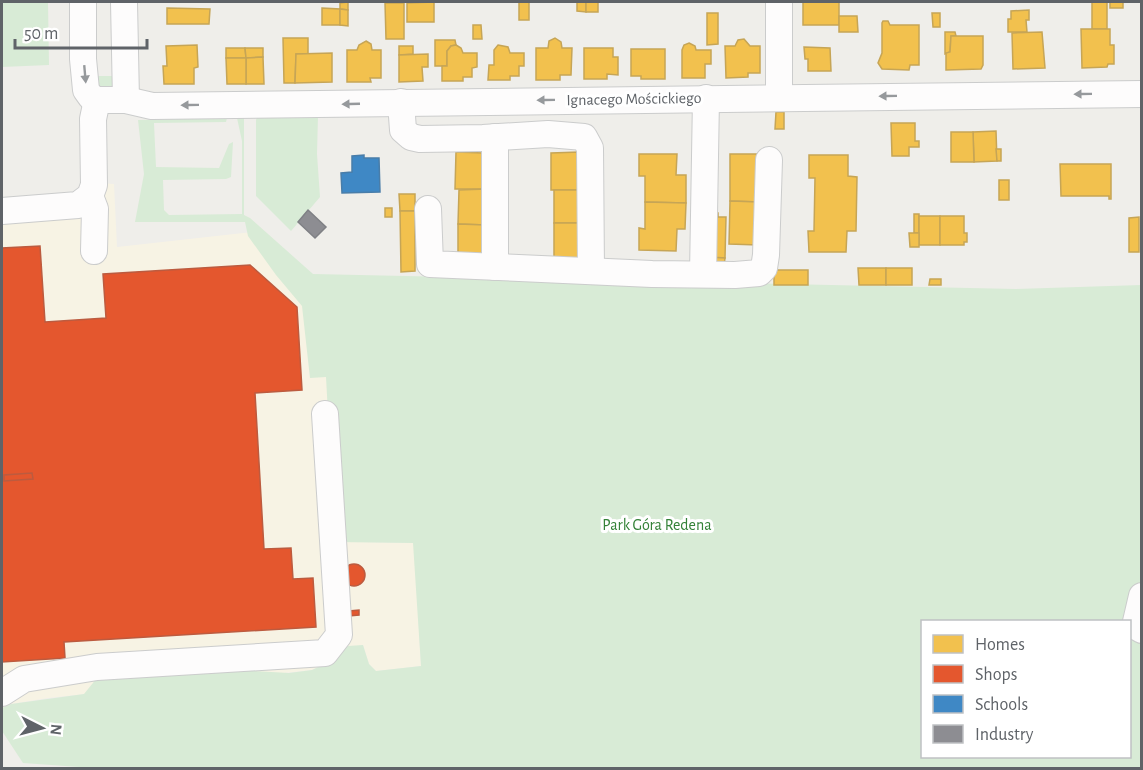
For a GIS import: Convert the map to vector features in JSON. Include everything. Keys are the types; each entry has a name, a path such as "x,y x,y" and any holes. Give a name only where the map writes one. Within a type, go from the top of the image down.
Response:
{"street":[{"path":"2,211 78,206 90,196 94,185 93,119 96,100 91,98 86,90 82,2"},
{"path":"124,2 126,100"},
{"path":"779,2 779,97"},
{"name":"Ignacego Mościckiego","path":"96,100 126,100 163,106 1142,94"},
{"path":"703,274 706,98"},
{"path":"401,102 403,130 411,137 420,139 548,134 584,137 590,148 591,271"},
{"path":"495,137 495,267"},
{"path":"428,209 430,264 735,275 759,273 764,268 766,255 769,160"},
{"path":"90,196 95,209 94,251"},
{"path":"2,693 24,679 97,667 325,653 339,635 325,414"},
{"path":"1135,629 1142,596"}],"shaded area":[{"path":"84,182 114,184 117,247 252,232 319,297 361,542 414,543 421,666 376,671 369,664 363,645 312,670 48,698 11,704 2,708 2,202 75,194"}],"green space":[{"path":"2,2 48,2 49,65 2,67"},
{"path":"92,76 118,76 114,88 100,91"},
{"path":"318,116 317,154 320,197 291,231 256,196 256,120 257,117"},
{"name":"Park Góra Redena","path":"227,118 226,122 154,123 156,167 219,168 229,144 233,142 231,177 163,180 164,210 169,215 242,214 242,141 237,118 244,118 244,215 313,274 1016,289 1141,285 1141,768 93,768 23,763 2,731 2,708 11,704 84,694 101,673 220,669 289,673 312,670 333,660 348,646 363,645 369,664 376,671 421,666 413,543 335,542 326,377 310,378 302,306 248,236 245,222 135,222 144,174 138,120"}],"building: Homes":[{"path":"348,2 348,10 340,9 340,3"},
{"path":"434,2 434,22 407,22 407,3"},
{"path":"519,2 529,2 529,20 519,20"},
{"path":"577,2 586,2 586,12 577,11"},
{"path":"586,2 598,2 598,12 586,12"},
{"path":"803,2 839,2 839,25 803,25"},
{"path":"1092,2 1107,2 1107,29 1092,29"},
{"path":"1110,2 1123,2 1123,8 1110,8"},
{"path":"385,3 404,3 404,39 386,39"},
{"path":"167,8 210,9 209,24 167,24"},
{"path":"322,8 340,9 340,25 322,25"},
{"path":"340,9 348,10 348,26 340,25"},
{"path":"1029,10 1029,20 1026,20 1027,32 1008,32 1008,19 1011,19 1011,11"},
{"path":"707,13 718,13 718,44 707,45"},
{"path":"932,13 940,13 940,27 933,27"},
{"path":"839,16 857,16 858,32 839,32"},
{"path":"883,21 888,21 890,25 919,25 919,65 910,65 909,70 882,69 878,63 882,53"},
{"path":"473,25 481,25 482,39 473,39"},
{"path":"1081,29 1110,29 1110,45 1114,45 1114,64 1108,64 1107,67 1082,68"},
{"path":"945,32 955,32 956,36 951,36 950,52 945,54"},
{"path":"1042,32 1045,68 1013,69 1012,33"},
{"path":"951,36 983,36 981,69 946,70 946,53 950,52"},
{"path":"283,38 308,38 308,54 296,54 295,83 284,83"},
{"path":"555,38 561,42 562,48 572,48 571,75 560,75 560,80 536,80 536,48 548,48 549,41"},
{"path":"744,39 750,46 760,46 760,73 748,73 748,77 726,78 725,46 735,46 738,40"},
{"path":"435,40 455,40 456,45 451,46 447,51 447,66 435,66"},
{"path":"366,41 371,44 372,50 381,50 381,78 370,78 371,82 347,82 347,50 357,50 359,45"},
{"path":"689,43 695,46 696,50 711,50 711,64 705,64 705,78 682,78 682,50 684,45"},
{"path":"197,45 198,67 194,68 194,84 164,84 163,66 167,66 166,46"},
{"path":"456,45 463,53 477,53 477,67 472,68 472,77 463,77 463,81 442,81 442,66 447,66 447,51 451,46"},
{"path":"498,45 508,47 510,53 524,53 524,66 519,66 519,76 510,76 510,80 488,80 489,65 494,65 494,50"},
{"path":"399,46 413,46 413,54 399,55"},
{"path":"804,47 830,48 831,71 808,71 808,59 805,59"},
{"path":"226,48 245,48 246,58 226,58"},
{"path":"245,48 263,48 263,57 246,58"},
{"path":"584,48 613,48 613,57 618,57 618,75 607,74 607,79 584,79"},
{"path":"631,49 665,49 665,79 641,79 641,76 631,76"},
{"path":"332,53 332,82 295,83 296,54"},
{"path":"428,54 428,67 422,67 423,81 399,82 399,55"},
{"path":"263,57 264,84 246,84 246,58"},
{"path":"226,58 246,58 246,84 227,84"},
{"path":"776,112 784,112 784,129 775,129"},
{"path":"891,123 915,123 915,141 919,141 919,147 909,147 909,156 892,156"},
{"path":"996,131 997,161 974,162 973,132"},
{"path":"951,132 973,132 974,162 951,162"},
{"path":"996,149 1001,149 1001,161 997,161"},
{"path":"456,152 483,153 482,188 486,189 455,189"},
{"path":"579,152 582,190 551,190 551,153"},
{"path":"639,154 677,154 676,175 686,175 686,203 645,202 645,176 639,176"},
{"path":"730,154 760,154 759,202 730,201"},
{"path":"809,155 848,155 848,176 857,177 856,231 847,231 846,252 809,252 808,231 814,231 815,178 809,178"},
{"path":"1060,164 1111,164 1111,199 1109,196 1061,196"},
{"path":"999,180 1009,180 1009,200 999,200"},
{"path":"486,189 486,225 458,224 459,190"},
{"path":"554,190 582,190 582,223 554,223"},
{"path":"399,194 415,194 415,211 400,211"},
{"path":"730,201 759,202 758,245 729,244"},
{"path":"645,202 686,203 685,229 677,229 676,251 639,250 639,228 645,229"},
{"path":"385,208 392,208 392,217 385,217"},
{"path":"400,211 415,211 415,271 401,272"},
{"path":"713,213 718,213 718,217 726,217 725,258 712,258"},
{"path":"914,214 919,214 919,233 914,233"},
{"path":"919,216 940,216 940,245 919,245"},
{"path":"940,216 964,216 964,233 967,233 967,242 964,242 964,245 940,245"},
{"path":"1139,217 1139,252 1129,252 1129,218"},
{"path":"554,223 582,223 582,261 554,261"},
{"path":"458,224 486,225 485,261 458,260"},
{"path":"909,233 919,233 919,247 910,247"},
{"path":"709,257 725,258 724,266 709,265"},
{"path":"858,268 886,268 886,285 859,285"},
{"path":"886,268 912,268 912,285 886,285"},
{"path":"774,270 808,270 808,285 774,285"},
{"path":"930,279 941,279 941,285 929,285"}],"building: Shops":[{"path":"40,246 45,322 106,318 103,274 250,265 297,307 302,390 255,393 264,549 291,548 293,579 313,578 316,627 64,642 65,658 2,662 2,248"},
{"path":"32,473 33,479 4,481 4,475"},
{"path":"354,564 364,571 365,575 358,585 354,586 344,579 343,575 350,565"},
{"path":"359,610 359,615 349,616 349,611"}],"building: Schools":[{"path":"364,155 364,158 379,158 380,192 342,193 341,173 352,172 352,156"}],"building: Industry":[{"path":"308,210 326,227 315,238 298,222"}]}
